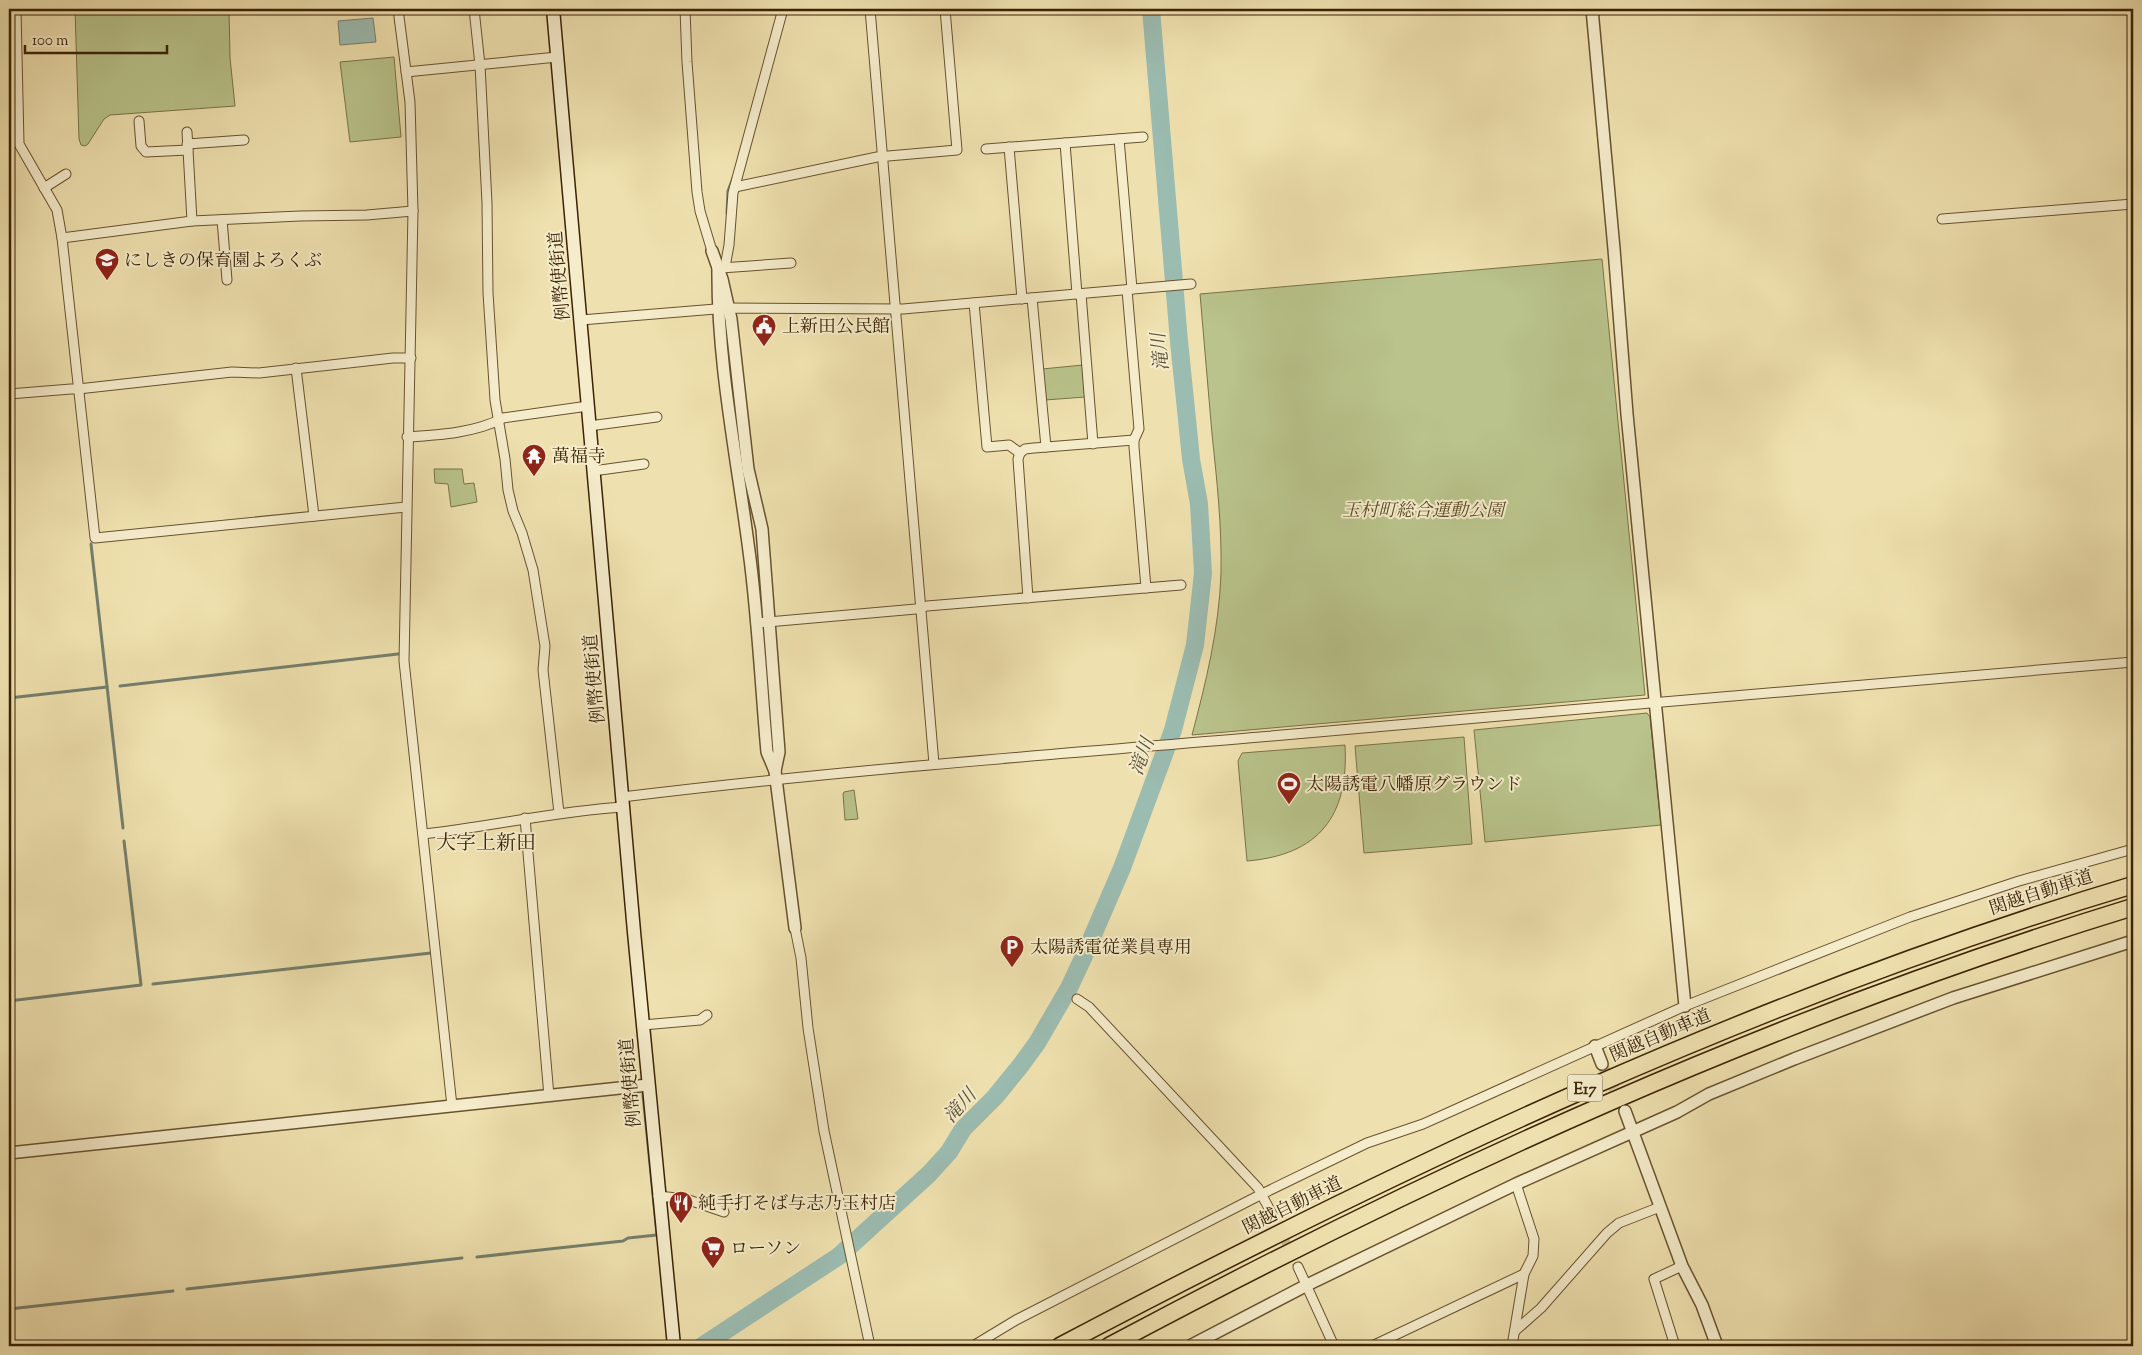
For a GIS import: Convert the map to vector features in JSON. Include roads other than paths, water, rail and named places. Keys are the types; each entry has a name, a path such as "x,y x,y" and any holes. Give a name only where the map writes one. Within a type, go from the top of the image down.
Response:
{"highway":[{"name":"関越自動車道","path":"1060,1346 1340,1202 1570,1095 1665,1054 1806,996 1887,966 2031,915 2133,884"},
{"name":"E17","path":"1109,1346 1350,1222 1568,1120 1679,1072 1892,988 2036,937 2133,907"}],"main road":[{"name":"例幣使街道","path":"553,9 658,1196 674,1346"}],"street":[{"path":"16,9 19,144 57,210 62,238 95,538 406,507"},
{"path":"398,9 410,102 413,211 404,661 452,1106"},
{"path":"474,9 480,65 488,202 488,293 498,420 508,490 532,570 545,646 543,670 559,813"},
{"path":"685,9 697,192 700,212 712,251 721,268 727,394 750,560 767,752 775,775 794,928 801,958 808,1028 824,1131 870,1346"},
{"path":"721,268 728,258 732,198 783,9"},
{"path":"870,9 934,764"},
{"path":"735,187 882,156 958,150 945,9"},
{"path":"1592,9 1614,249 1626,414 1685,1006"},
{"path":"406,72 557,57"},
{"path":"138,121 142,146 146,152 244,140"},
{"path":"186,132 192,222"},
{"path":"986,149 1143,137"},
{"path":"1119,139 1139,429 1134,440 1146,588"},
{"path":"1065,143 1093,444"},
{"path":"1009,147 1022,299"},
{"path":"44,188 66,174"},
{"path":"1942,219 2133,204"},
{"path":"62,238 192,222 300,216 367,215 413,211"},
{"path":"222,220 227,280"},
{"path":"721,268 791,263"},
{"path":"581,320 723,308 895,309 1189,284"},
{"path":"1032,298 1046,447"},
{"path":"974,303 987,447 1009,445 1020,453"},
{"path":"723,308 748,469 762,529 779,752 775,775"},
{"path":"9,394 70,388 78,390 232,372 259,373 411,358"},
{"path":"296,368 314,516"},
{"path":"407,437 442,434 490,425 503,418 588,406"},
{"path":"589,426 657,417"},
{"path":"1028,598 1018,459 1020,453 1025,449 1134,440"},
{"path":"593,471 644,464"},
{"path":"756,623 1181,585"},
{"path":"423,834 473,829 524,818 775,775 1176,744 1892,681 2133,662"},
{"path":"524,818 549,1096"},
{"path":"973,1346 1016,1320 1262,1194 1367,1144 1416,1127 1685,1006 1910,918 2019,881 2133,849"},
{"path":"1190,1346 1307,1285 1516,1184 1677,1112 1718,1090 1944,1001 2133,941"},
{"path":"1077,999 1096,1014 1258,1188 1272,1214"},
{"path":"643,1025 700,1020 707,1015"},
{"path":"1595,1046 1602,1064"},
{"path":"9,1153 648,1085"},
{"path":"1625,1111 1682,1266 1702,1304 1717,1346"},
{"path":"1512,1346 1524,1274 1533,1256 1534,1240 1516,1184"},
{"path":"658,1196 686,1199 724,1212"},
{"path":"1515,1331 1541,1308 1607,1233 1619,1223 1660,1207"},
{"path":"1675,1346 1654,1279 1682,1266"},
{"path":"1298,1267 1334,1346"},
{"path":"1372,1346 1524,1274"}],"water":[{"path":"373,18 376,42 340,45 338,21"}],"waterway":[{"name":"滝川","path":"702,1346 839,1256 929,1174 949,1152 963,1129 995,1097 1021,1065 1037,1043 1069,988 1083,958 1122,868 1173,730 1195,645 1203,573 1199,504 1191,459 1179,341 1151,9"},
{"path":"727,213 728,191 733,178"},
{"path":"91,544 123,828"},
{"path":"120,686 398,654"},
{"path":"9,698 107,687"},
{"path":"9,1001 141,985 124,841"},
{"path":"153,984 431,953"},
{"path":"477,1257 623,1241 628,1238 657,1235 643,1094"},
{"path":"187,1289 462,1258"},
{"path":"9,1309 173,1291"}],"tunnel":[{"path":"1602,1064 1622,1105"},
{"path":"1272,1214 1298,1267"}],"place":[{"name":"にしきの保育園よろくぶ","path":"107,281"},
{"name":"上新田公民館","path":"764,347"},
{"name":"萬福寺","path":"534,477"},
{"name":"太陽誘電八幡原グラウンド","path":"1289,805"},
{"name":"太陽誘電従業員専用","path":"1012,968"},
{"name":"純手打そば与志乃玉村店","path":"681,1224"},
{"name":"ローソン","path":"713,1269"}],"district":[{"name":"大字上新田","path":"486,842"}],"park label":[{"name":"玉村町総合運動公園","path":"1423,510"}]}
